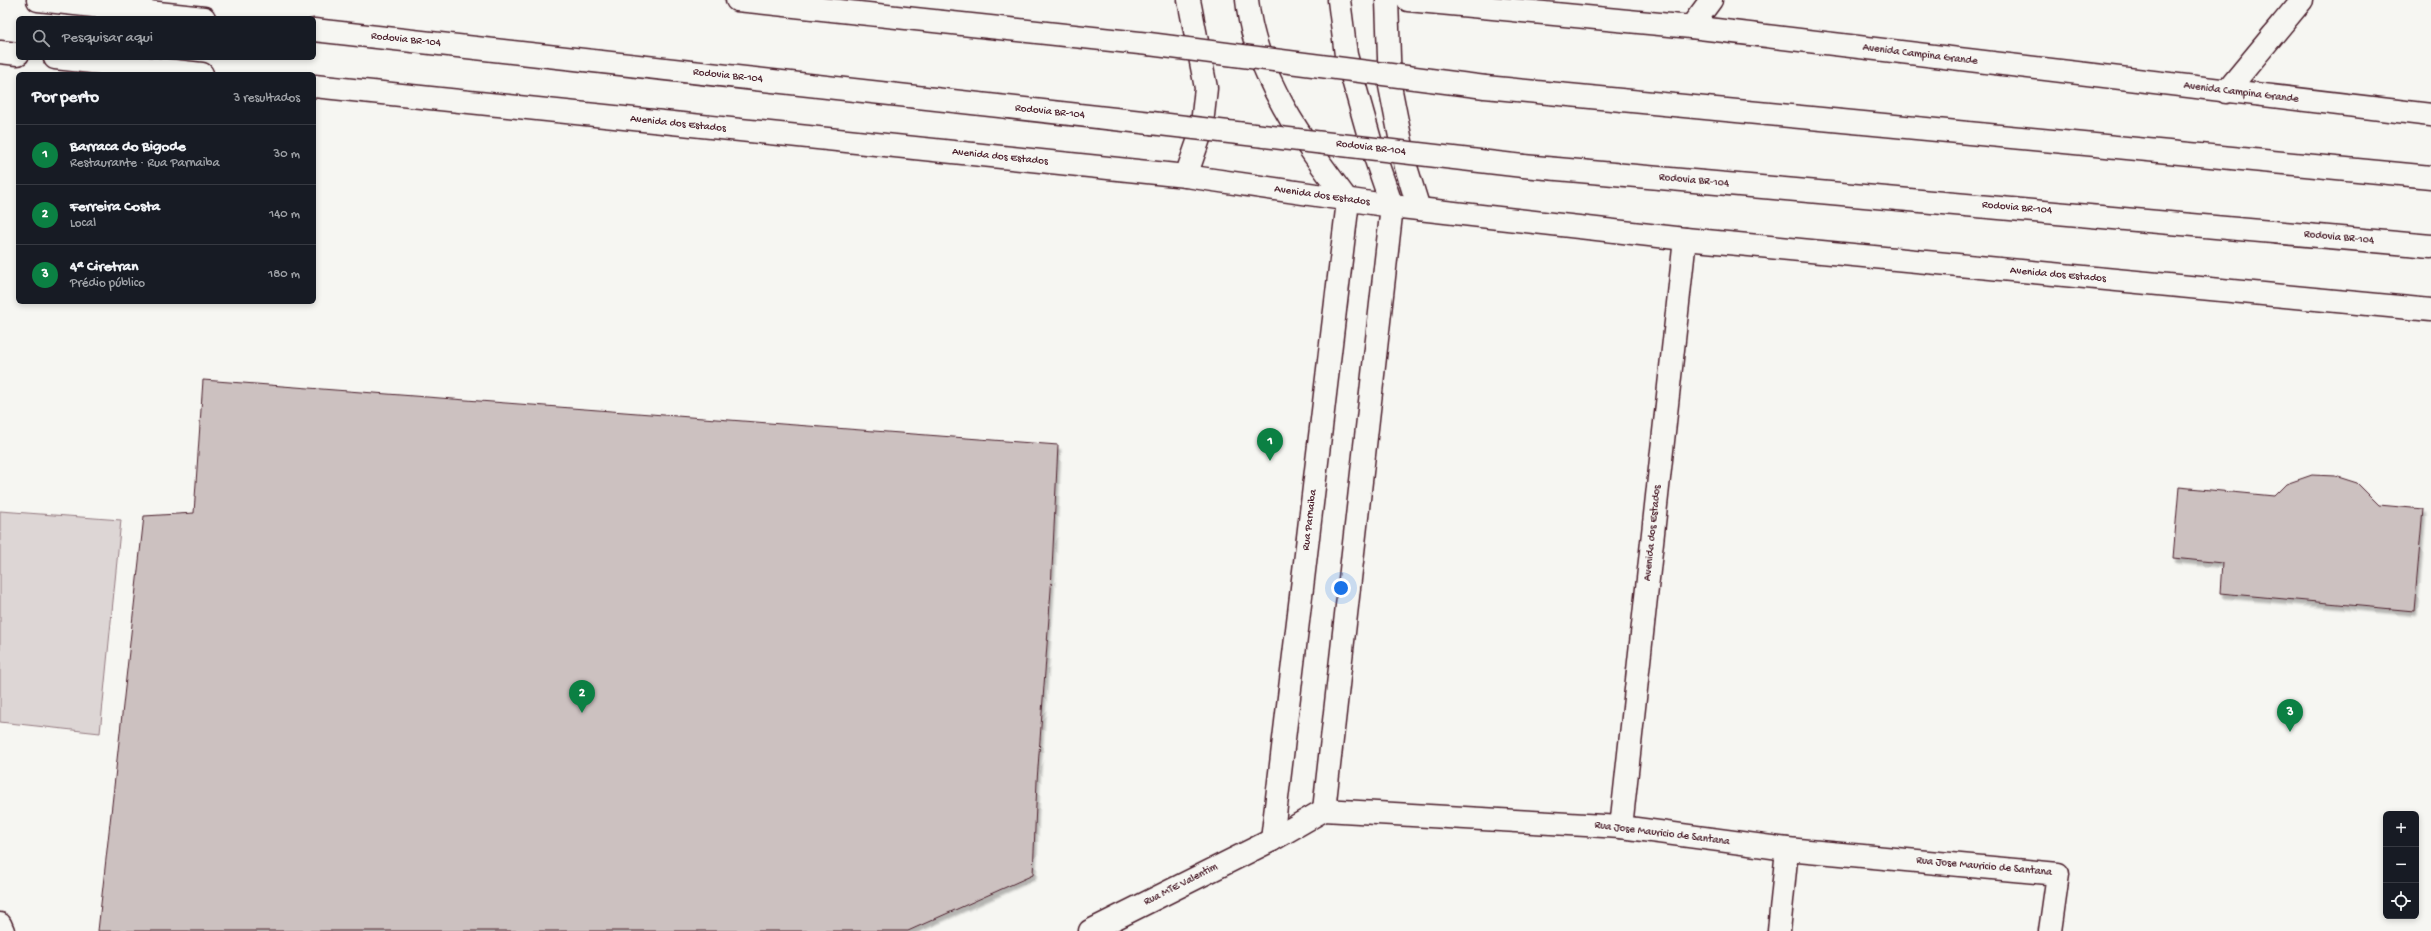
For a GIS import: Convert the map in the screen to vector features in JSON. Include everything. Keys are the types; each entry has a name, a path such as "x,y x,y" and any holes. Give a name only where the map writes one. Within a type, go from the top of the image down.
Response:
{"main road":[{"path":"38,0 186,16"},
{"path":"737,0 1149,44 1485,87 2431,177"},
{"path":"1186,176 1201,133 1206,88 1189,0"},
{"path":"1247,0 1259,56 1283,106 1318,160 1348,201"},
{"path":"1272,840 1324,810 1392,206 1374,154 1346,54 1339,0"},
{"path":"1387,0 1390,86 1406,167 1419,209"},
{"name":"Avenida Campina Grande","path":"1408,0 1691,27 2226,92 2431,115"},
{"path":"1691,27 1710,0"},
{"path":"2226,92 2302,0"},
{"name":"Rodovia BR-104","path":"316,30 1523,166 2431,246"},
{"path":"0,52 16,54"},
{"path":"74,60 184,72"},
{"name":"Avenida dos Estados","path":"316,86 1186,176 1348,201 1685,239 2431,310"},
{"name":"Rua Parnaiba","path":"1272,840 1348,201"},
{"name":"Avenida dos Estados","path":"1621,827 1685,239"},
{"name":"Rua Jose Mauricio de Santana","path":"1324,810 1621,827 1787,849 2058,874 2050,931"},
{"name":"Rua MTE Valentim","path":"1090,931 1272,840"},
{"path":"1779,931 1787,849"},
{"path":"0,924 3,931"}],"shaded area":[{"path":"0,511 121,520 100,733 0,722"}],"building":[{"path":"203,380 1058,445 1051,590 1037,781 1033,875 908,931 98,931 144,516 194,513"},
{"path":"2312,475 2335,476 2357,483 2379,505 2423,509 2414,611 2220,593 2222,563 2173,558 2179,487 2274,496 2286,484"}],"place":[{"name":"Barraca do Bigode","path":"1270,461"},
{"name":"Ferreira Costa","path":"582,713"},
{"name":"4ª Ciretran","path":"2290,732"}]}
